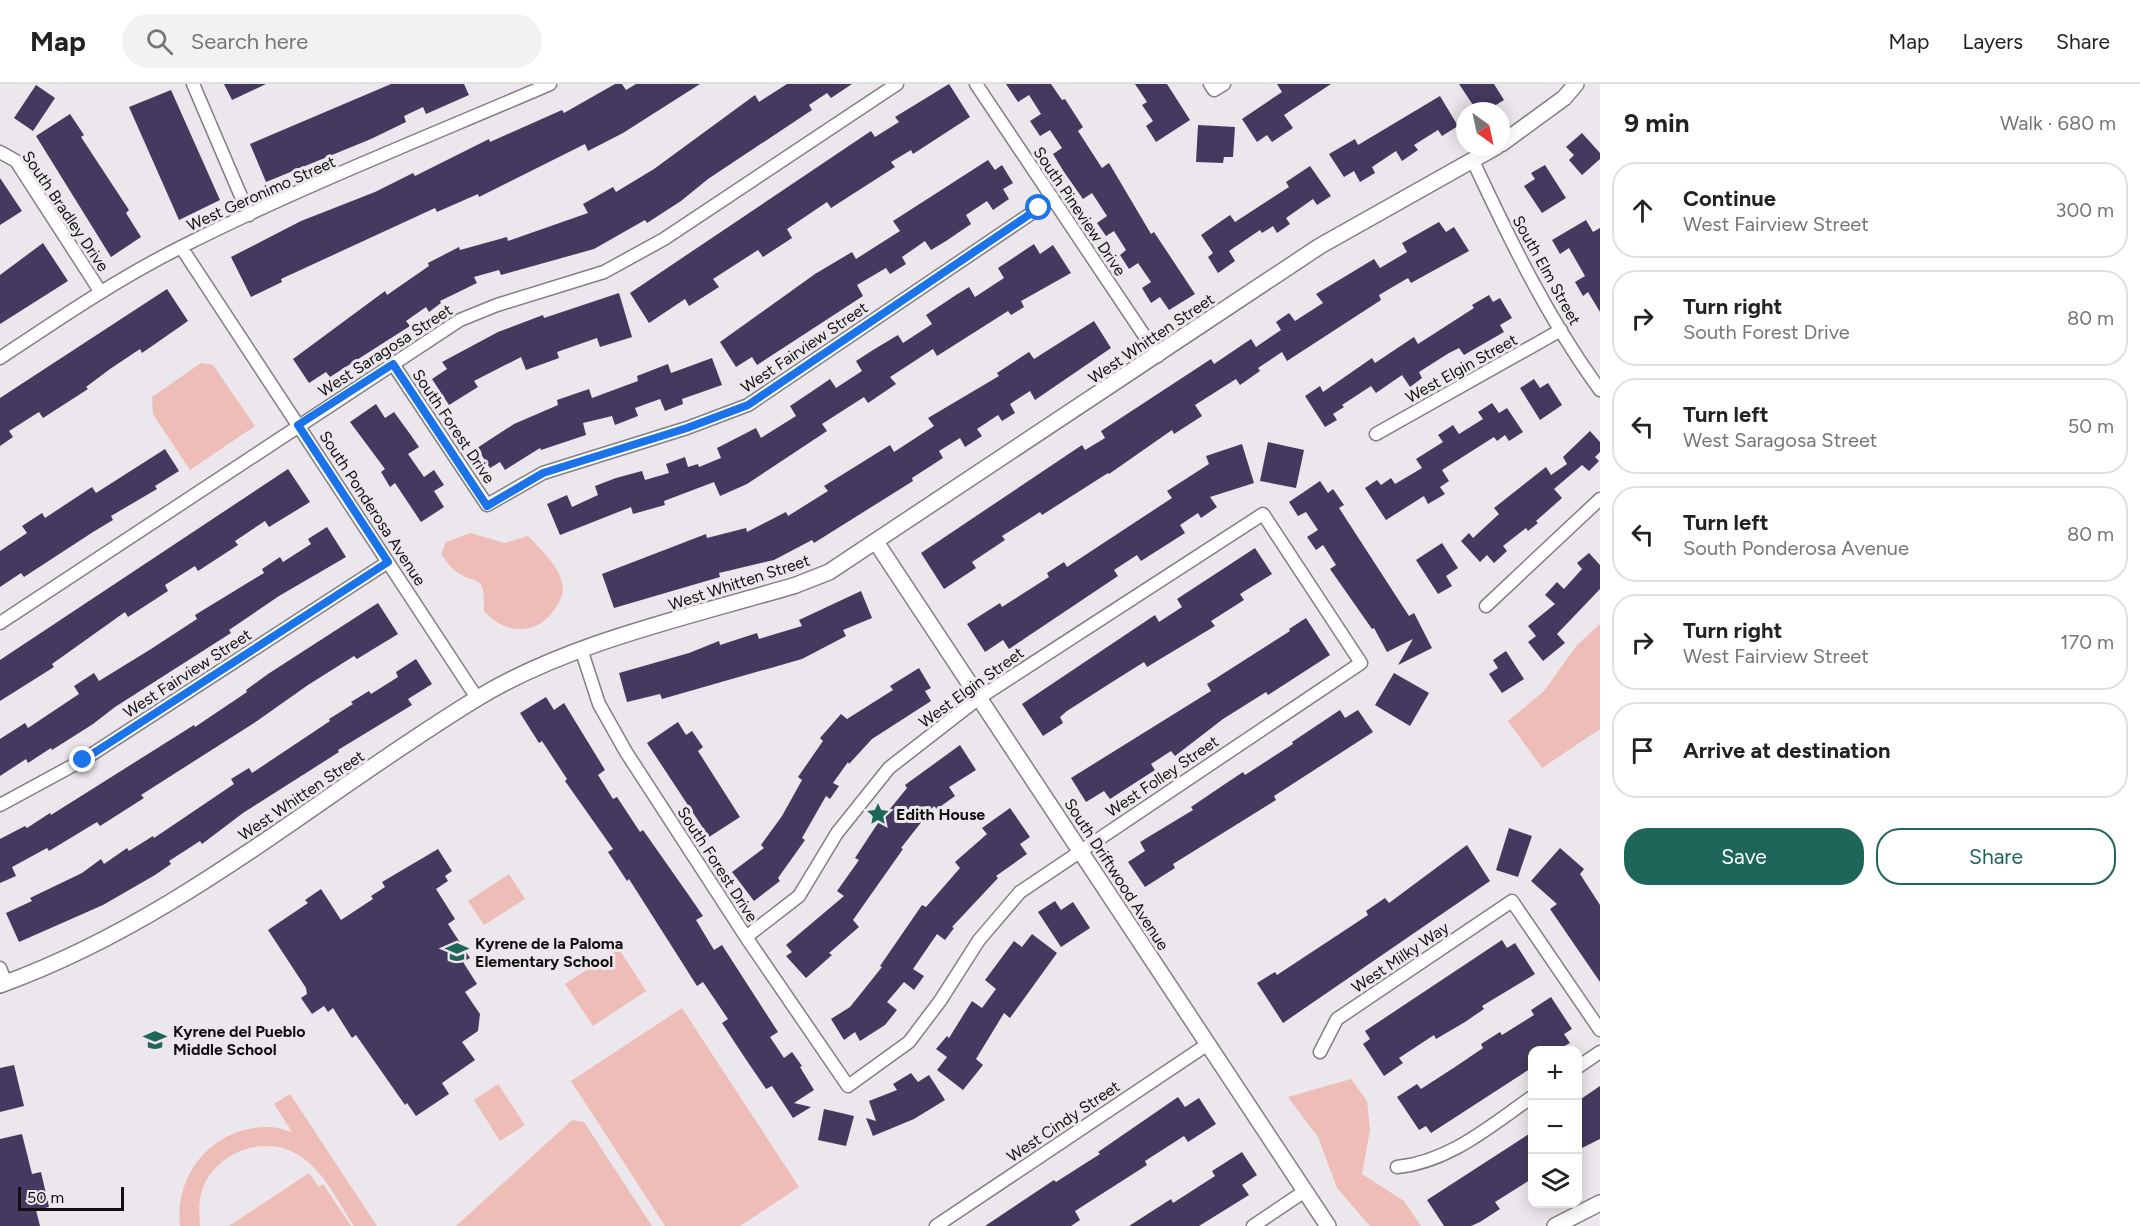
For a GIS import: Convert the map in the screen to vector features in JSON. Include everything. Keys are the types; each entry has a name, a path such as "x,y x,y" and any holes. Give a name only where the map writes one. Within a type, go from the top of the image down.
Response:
{"street":[{"path":"194,84 249,214"},
{"name":"West Geronimo Street","path":"0,358 100,291 181,247 249,214 550,84"},
{"name":"West Saragosa Street","path":"0,623 460,320 497,304 604,272 664,239 897,84"},
{"name":"South Pineview Drive","path":"976,84 1051,200 1158,356"},
{"path":"1510,137 1564,98 1576,84"},
{"name":"South Bradley Drive","path":"1,151 16,161 100,291"},
{"name":"West Whitten Street","path":"3,984 130,928 266,842 477,698 581,649 796,585 829,572 1158,356 1320,246 1481,156"},
{"name":"South Elm Street","path":"1473,161 1514,249 1561,330 1600,390"},
{"name":"West Fairview Street","path":"487,506 543,473 687,428 748,405 1051,200"},
{"name":"South Ponderosa Avenue","path":"181,247 477,698"},
{"name":"West Elgin Street","path":"1376,434 1561,330"},
{"name":"South Forest Drive","path":"393,364 487,506"},
{"path":"1486,606 1600,499"},
{"name":"West Elgin Street","path":"746,937 799,896 837,832 889,768 979,698 1263,514 1361,663"},
{"name":"South Driftwood Avenue","path":"876,542 1328,1226"},
{"name":"West Fairview Street","path":"0,805 83,760 388,562"},
{"name":"South Forest Drive","path":"581,649 599,704 620,742 746,937 848,1086"},
{"name":"West Folley Street","path":"848,1086 909,1042 940,1001 979,940 1020,892 1079,850 1361,663"},
{"name":"West Milky Way","path":"1320,1052 1337,1019 1512,901 1600,1030"},
{"path":"0,968 3,984"},
{"name":"West Cindy Street","path":"936,1226 1208,1044"},
{"path":"1582,1064 1600,1053"},
{"path":"1397,1167 1420,1165 1449,1153 1528,1100"},
{"path":"1253,1226 1305,1191"},
{"path":"1556,1226 1600,1203"}],"shaded area":[{"path":"201,363 213,365 255,426 190,470 153,414 152,397"},
{"path":"470,533 505,543 528,536 545,553 559,574 563,589 559,603 546,619 529,628 510,628 492,619 484,611 481,585 454,570 441,554 446,542"},
{"path":"1600,624 1600,729 1542,768 1508,721 1544,691 1577,645"},
{"path":"509,874 525,899 484,925 468,901"},
{"path":"619,949 646,991 593,1026 565,984"},
{"path":"682,1008 799,1187 740,1226 665,1226 571,1081"},
{"path":"1351,1079 1367,1101 1370,1130 1362,1174 1404,1201 1421,1226 1370,1226 1337,1188 1318,1137 1288,1097"},
{"path":"498,1084 525,1125 500,1141 474,1100"},
{"path":"290,1094 377,1226 354,1226 315,1168 297,1154 284,1148 257,1146 232,1155 220,1163 211,1173 202,1190 199,1206 200,1226 180,1226 180,1206 184,1188 191,1171 202,1156 215,1144 249,1129 272,1127 292,1132 274,1104"},
{"path":"572,1120 584,1122 652,1226 456,1226"},
{"path":"309,1173 319,1187 323,1184 351,1226 229,1226"}],"building":[{"path":"224,84 266,84 232,100"},
{"path":"391,84 464,84 469,95 426,114 423,107 404,116 406,122 371,139 266,182 250,144"},
{"path":"615,84 622,84 626,90 636,84 700,84 623,133 588,151 585,144 479,197 478,194 437,212 435,208 281,279 282,282 251,297 231,257 301,221 375,192 413,173 415,176 489,139 490,142 562,110 564,113"},
{"path":"787,84 852,84 831,98 827,93 809,105 812,110 708,179 681,201 647,223 645,220 594,249 501,275 499,270 474,277 477,283 440,301 441,303 429,312 426,307 406,321 410,326 330,377 326,372 309,383 293,359 385,291 387,295 429,266 428,263 459,247 460,250 507,237 508,241 588,213 583,204 613,187 616,192 654,169 755,95 759,102"},
{"path":"949,84 970,117 913,154 911,150 891,162 895,167 831,208 827,202 787,229 792,238 763,257 758,250 713,279 719,287 689,306 685,299 649,323 630,293 871,131 875,137 899,122 895,117"},
{"path":"1006,84 1051,84 1062,100 1065,99 1083,127 1078,131 1102,168 1109,163 1151,234 1154,232 1195,294 1169,310 1160,297 1151,303 1142,288 1151,282 1138,263 1129,269 1120,255 1126,250 1114,231 1106,236 1097,223 1107,216 1092,193 1083,199 1053,154 1062,148 1050,130 1040,136 1030,121 1041,114 1029,95 1018,102"},
{"path":"1135,84 1167,84 1190,120 1156,142 1146,126 1153,121 1142,105 1147,102"},
{"path":"1277,84 1331,84 1284,115 1293,128 1272,142 1267,135 1257,142 1242,119 1282,92"},
{"path":"1459,84 1494,84 1504,100 1501,102 1471,102"},
{"path":"36,85 55,98 33,131 14,118"},
{"path":"171,90 220,200 179,220 129,107"},
{"path":"1440,96 1456,123 1456,127 1442,136 1438,130 1414,145 1418,150 1402,161 1396,151 1372,167 1375,173 1360,182 1354,171 1344,177 1329,154 1355,139 1358,145"},
{"path":"70,114 84,135 81,137 129,210 126,213 141,237 111,257 36,136"},
{"path":"1198,125 1235,127 1233,157 1224,157 1223,163 1196,162"},
{"path":"1582,133 1600,153 1600,159 1582,175 1569,160 1574,155 1566,147"},
{"path":"988,160 995,170 1002,165 1013,183 1003,189 1009,199 993,210 987,201 966,215 971,224 946,241 931,250 925,241 902,257 906,264 890,274 886,268 857,285 863,296 757,365 752,357 736,367 720,342 815,274 852,252 856,259 900,231 893,221"},
{"path":"1545,165 1566,198 1542,213 1524,186 1535,179 1531,173"},
{"path":"1310,166 1331,196 1317,205 1313,199 1286,218 1290,224 1277,233 1273,226 1262,233 1260,230 1229,251 1235,261 1218,273 1208,257 1213,253 1201,235 1230,215 1235,222 1289,187 1286,182"},
{"path":"0,178 22,211 0,225"},
{"path":"1586,220 1593,232 1600,228 1600,312 1588,292 1583,296 1575,282 1585,276 1569,248 1560,254 1552,240"},
{"path":"1439,222 1446,232 1454,227 1469,251 1411,283 1408,278 1379,295 1381,300 1287,361 1282,352 1258,368 1260,371 1240,385 1236,379 1195,405 1202,416 1174,434 1172,430 1109,474 1042,515 1040,512 1002,536 1005,540 972,562 976,568 944,589 921,553 1082,445 1085,450 1105,438 1101,431 1211,359 1214,364 1251,339 1256,347 1281,330 1276,322 1289,313 1295,321 1323,303 1316,294 1374,259 1380,268 1407,252 1402,243"},
{"path":"43,243 68,281 0,324 0,275"},
{"path":"1034,244 1040,254 1053,245 1071,273 1021,301 1024,307 1011,315 1008,311 937,356 933,349 890,377 896,384 868,403 864,397 822,424 827,431 747,484 720,496 714,482 664,501 665,505 633,514 631,507 560,535 547,504 567,495 572,507 598,495 595,486 642,471 645,480 669,473 666,464 685,457 688,467 698,464 699,467 721,458 717,448 756,428 761,438 796,416 790,406 830,379 836,388 862,371 856,361 898,335 903,343 932,324 926,315 956,295 969,287 975,297 1004,278 998,268"},
{"path":"167,289 188,321 142,353 140,349 110,369 86,387 88,389 43,418 39,412 9,431 13,437 0,446 0,398"},
{"path":"619,293 632,337 600,347 597,338 557,352 559,358 526,370 521,357 474,381 478,387 449,405 432,379 447,369 442,362 498,332 543,315 544,318"},
{"path":"1489,295 1493,302 1500,298 1512,318 1500,325 1504,332 1464,355 1459,348 1449,353 1419,372 1422,378 1410,387 1402,375 1376,393 1371,386 1342,405 1344,407 1333,414 1337,420 1325,427 1305,396 1320,386 1323,392 1372,358 1375,363 1414,337 1418,344 1474,308 1472,305"},
{"path":"1094,321 1111,348 1035,400 1030,391 1010,404 1015,413 1002,421 998,415 977,429 982,436 965,447 960,438 939,451 943,458 912,478 913,481 814,543 812,540 774,560 719,573 720,577 614,608 602,574 706,534 707,538 746,528 747,532 786,512 788,516 828,491 824,486 890,445 894,452 934,426 928,418 999,376 997,373 1029,352 1034,359"},
{"path":"712,358 722,385 682,399 683,404 665,411 660,399 635,408 638,416 615,425 612,416 583,423 586,435 541,450 540,448 505,470 500,462 490,468 477,448 514,424 558,405 557,400 589,389 592,398 638,381 637,376 668,364 671,373"},
{"path":"1534,379 1540,388 1548,383 1562,405 1540,420 1520,388"},
{"path":"1492,403 1499,413 1507,408 1523,432 1509,441 1505,435 1497,441 1494,437 1442,470 1449,481 1440,487 1445,494 1428,504 1424,496 1386,520 1365,488 1377,480 1381,485 1391,478 1395,484 1422,468 1416,459 1443,442 1438,435 1453,425 1459,434 1483,419 1478,412"},
{"path":"376,404 385,418 394,412 419,447 408,454 424,477 434,470 444,485 434,491 444,507 421,522 395,483 390,487 381,472 385,469 350,422"},
{"path":"1590,431 1600,442 1600,452 1595,457 1599,461 1589,471 1582,465 1554,489 1562,498 1536,521 1538,523 1528,531 1526,528 1503,546 1507,551 1494,563 1487,555 1480,562 1461,541 1469,533 1473,538 1499,514 1494,508 1546,467 1551,475 1567,464 1563,457"},
{"path":"1268,442 1304,450 1296,488 1260,481"},
{"path":"1242,444 1254,483 1210,497 1217,507 1201,518 1198,513 1180,525 1185,533 1141,561 1137,555 1114,570 1118,576 1009,649 1003,640 985,652 967,624 1000,603 1002,607 1049,577 1047,573 1064,562 1067,567 1172,498 1167,491 1209,464 1206,456"},
{"path":"165,449 179,471 155,486 157,489 111,516 113,520 24,577 21,573 0,587 0,551 27,533 22,526 42,513 45,518 92,487 96,493"},
{"path":"288,469 310,502 269,527 265,521 235,541 238,545 198,571 195,566 165,585 168,591 128,617 125,612 52,664 54,667 0,701 0,660"},
{"path":"1320,481 1328,493 1333,489 1344,505 1339,508 1409,616 1414,613 1432,648 1398,665 1413,639 1387,652 1374,628 1372,629 1330,569 1336,565 1323,545 1316,550 1307,537 1318,530 1306,512 1298,516 1289,502"},
{"path":"327,527 346,557 279,596 229,630 231,633 52,750 51,748 28,763 26,759 0,776 0,739 25,723 28,728 79,694 74,686 94,673 99,681 151,649 197,619 195,615 264,573 262,569 280,557 283,562 311,544 308,539"},
{"path":"1442,543 1458,568 1446,576 1452,586 1438,594 1416,560"},
{"path":"1255,548 1272,574 1240,594 1244,600 1211,621 1215,626 1147,667 1144,662 1109,684 1067,711 1060,717 1063,723 1043,736 1022,704 1155,615 1159,622 1182,607 1177,599"},
{"path":"1589,553 1600,565 1600,589 1557,634 1565,643 1543,661 1528,642 1536,636 1528,626 1555,604 1545,595 1557,582 1564,589 1582,569 1577,563"},
{"path":"861,591 872,618 843,630 846,636 802,659 662,699 660,694 627,702 619,673 689,653 719,641 720,645 757,633 759,639 802,626 799,620"},
{"path":"378,603 398,634 357,659 354,656 308,685 257,721 141,795 144,798 100,826 97,822 49,851 47,848 12,867 16,876 0,883 0,839 25,826 27,828 50,813 51,815 194,725 195,727 247,692 246,690 268,674"},
{"path":"1306,618 1330,655 1268,695 1266,692 1223,719 1175,756 1171,751 1151,764 1155,770 1110,799 1104,791 1086,802 1071,778 1211,691 1207,684 1290,631 1289,629"},
{"path":"1506,651 1524,679 1502,693 1489,674 1498,668 1493,660"},
{"path":"416,659 432,684 408,699 412,705 338,750 339,752 243,813 202,844 200,841 169,861 171,864 155,875 103,905 19,942 6,913 32,901 30,898 82,873 101,859 104,864 127,848 129,851 153,836 154,838 234,784 231,779 249,768 252,773 330,721 329,719 353,704 351,702 369,691 371,694 398,677 396,672"},
{"path":"919,668 931,688 925,691 931,701 872,739 849,764 848,762 833,783 839,786 830,799 826,796 802,838 805,840 778,878 780,881 754,901 732,872 764,848 761,845 782,816 802,780 798,777 823,741 820,738 841,714 847,719 893,690 890,686"},
{"path":"1394,673 1429,693 1410,726 1375,705"},
{"path":"546,697 554,710 564,703 605,770 598,775 613,799 617,797 640,832 643,830 703,916 696,920 714,950 722,945 778,1032 770,1037 784,1058 792,1052 802,1066 800,1067 814,1090 794,1103 811,1107 793,1118 772,1086 766,1089 722,1023 728,1019 703,982 697,986 629,879 627,881 608,852 613,849 565,781 567,779 542,741 539,743 520,713"},
{"path":"1340,710 1345,718 1358,710 1373,732 1274,796 1276,800 1173,864 1175,868 1145,887 1128,862 1145,851 1140,842 1193,810 1191,807 1243,772 1245,775 1293,744 1292,742"},
{"path":"678,722 686,735 692,731 703,747 698,751 740,817 709,837 647,743"},
{"path":"960,745 976,770 949,787 955,796 937,809 934,806 901,848 903,849 853,920 859,927 829,953 832,955 806,978 786,956 792,952 786,945 844,896 837,891 859,860 855,858 876,826 907,788 905,785"},
{"path":"1010,808 1030,837 1020,844 1027,854 996,876 998,878 952,927 954,928 945,940 937,934 913,969 924,976 914,990 904,982 887,1002 897,1010 885,1025 860,1041 855,1032 844,1040 831,1019 850,1007 882,967 880,966 922,905 926,907 960,868 955,862 987,834 982,828"},
{"path":"1509,828 1532,836 1518,877 1496,870"},
{"path":"1467,845 1490,881 1283,1023 1257,983 1275,972 1277,975 1368,915 1366,911 1385,898 1389,903"},
{"path":"1560,848 1584,869 1580,874 1600,905 1600,982 1550,909 1557,904 1531,881"},
{"path":"438,849 452,871 445,876 448,881 436,889 455,919 448,924 470,958 463,962 477,984 465,992 480,1014 478,1031 462,1042 475,1060 442,1083 449,1094 416,1116 407,1103 405,1105 356,1035 352,1038 333,1008 328,1012 324,1006 312,1014 301,998 307,994 306,988 268,930 308,903 305,900 321,889 341,920 373,899 371,896 385,887 382,882"},
{"path":"1055,901 1061,910 1073,902 1090,928 1061,947 1038,912"},
{"path":"1032,934 1057,953 1010,1018 1004,1013 976,1059 983,1065 963,1090 937,1070 947,1057 936,1049 947,1036 949,1038 972,1001 982,1008 996,989 985,980 1014,941 1022,947"},
{"path":"1502,940 1507,948 1515,943 1535,974 1482,1006 1484,1009 1465,1022 1436,1039 1434,1035 1399,1058 1403,1063 1384,1076 1363,1044 1370,1039 1365,1031"},
{"path":"1551,997 1572,1029 1564,1034 1570,1043 1564,1046 1528,1046 1528,1070 1431,1133 1426,1126 1419,1130 1397,1097 1417,1084 1421,1089 1455,1067 1483,1048 1481,1044 1500,1032 1502,1035 1534,1015 1531,1010"},
{"path":"14,1065 24,1106 0,1112 0,1068"},
{"path":"911,1073 918,1082 929,1075 945,1100 914,1119 873,1136 866,1118 876,1121 869,1101 897,1090 893,1084"},
{"path":"1600,1086 1600,1139 1582,1148 1582,1100"},
{"path":"1178,1097 1185,1107 1199,1098 1216,1124 1188,1142 1184,1136 1145,1161 1147,1165 1075,1211 1080,1220 1071,1226 985,1226 1054,1180 1056,1182 1100,1154 1098,1152"},
{"path":"824,1109 854,1116 846,1146 818,1140"},
{"path":"22,1134 32,1174 41,1172 49,1207 36,1210 40,1226 0,1226 0,1139"},
{"path":"1528,1135 1528,1181 1495,1202 1500,1209 1480,1222 1471,1226 1444,1226 1427,1200"},
{"path":"1242,1152 1257,1175 1242,1185 1249,1195 1199,1226 1129,1226 1171,1199 1173,1203 1215,1176 1212,1171"}],"place":[{"name":"Edith House","path":"878,814"},
{"name":"Kyrene de la Paloma Elementary School","path":"457,952"},
{"name":"Kyrene del Pueblo Middle School","path":"155,1040"}],"route":[{"path":"83,760 388,562 298,425 393,364 487,506 543,473 687,428 748,405 1039,208"}]}
